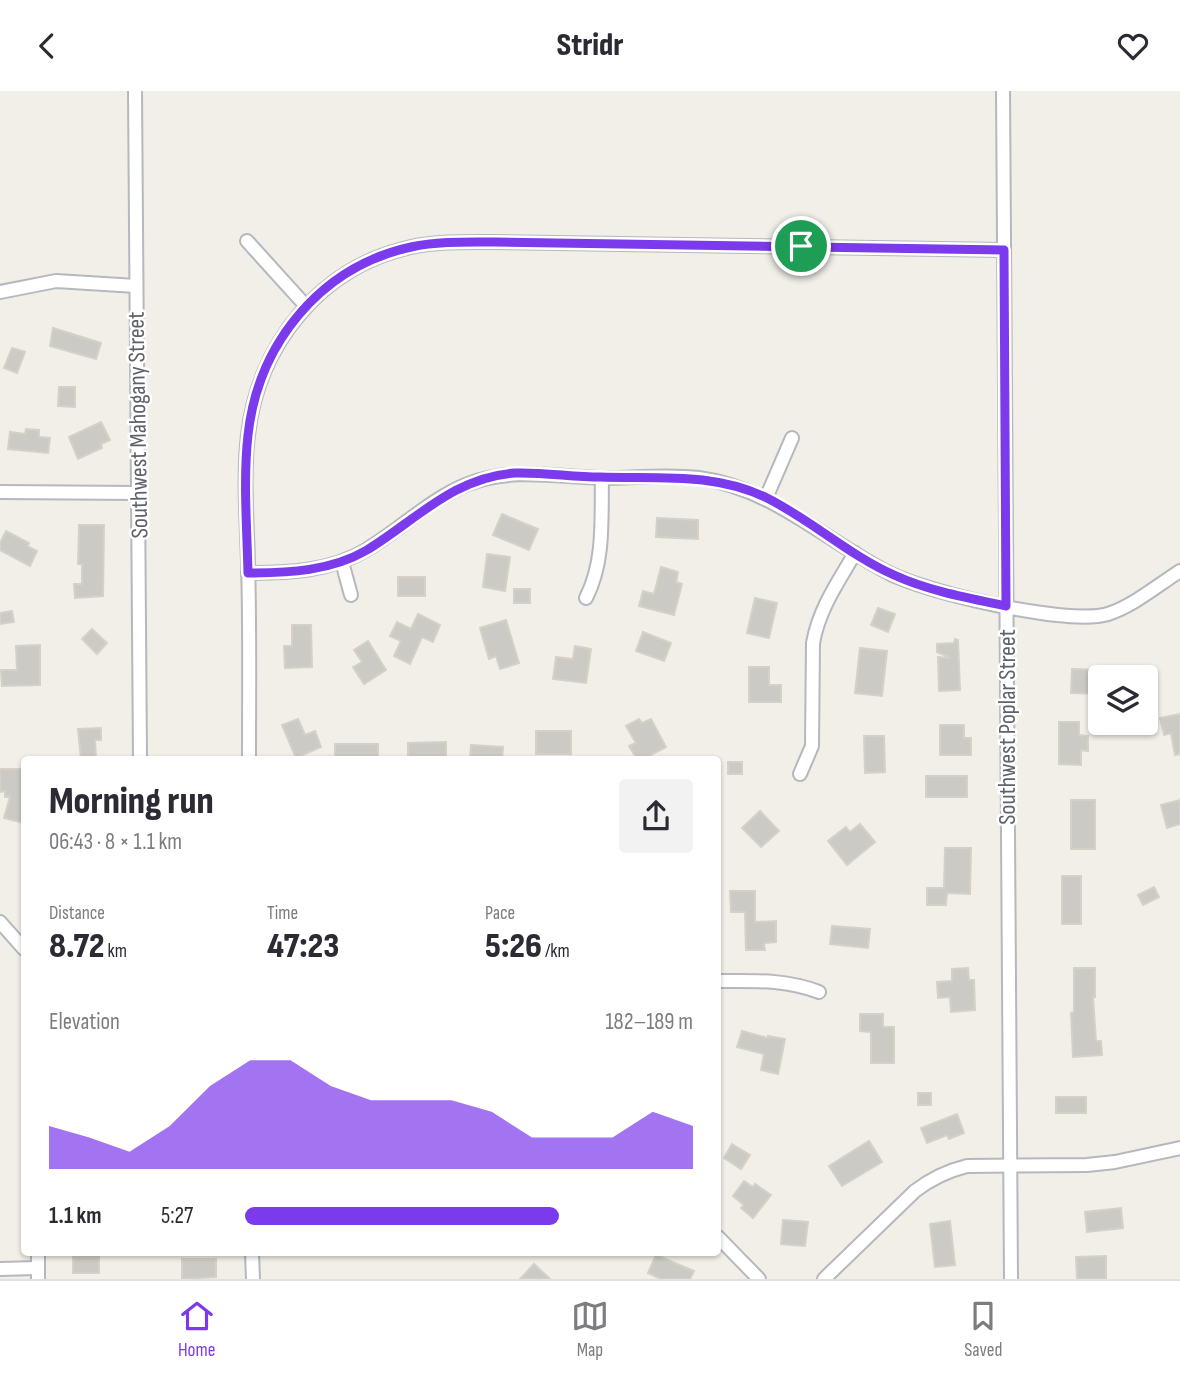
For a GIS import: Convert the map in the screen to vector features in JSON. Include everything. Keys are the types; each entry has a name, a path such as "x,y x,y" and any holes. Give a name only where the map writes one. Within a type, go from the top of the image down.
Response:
{"street":[{"name":"Southwest Mahogany Street","path":"135,91 140,756"},
{"name":"Southwest Poplar Street","path":"1003,91 1011,1279"},
{"path":"247,241 305,305"},
{"path":"249,756 246,464 251,410 273,351 305,305 354,268 382,255 411,247 442,243 1004,250"},
{"path":"0,292 56,281 136,286"},
{"path":"766,498 792,437"},
{"path":"248,573 292,572 342,562 366,550 449,492 471,483 516,473 602,478 699,478 730,485 766,498 892,575 932,590 1061,616 1095,617 1110,614 1180,571"},
{"path":"586,598 595,580 599,561 602,478"},
{"path":"0,492 138,493"},
{"path":"800,775 812,746 813,643 816,628 820,613 855,553"},
{"path":"342,562 351,595"},
{"path":"0,922 21,946"},
{"path":"721,981 778,980 819,992"},
{"path":"824,1279 915,1191 931,1179 967,1166 1087,1165 1180,1148"},
{"path":"721,1240 759,1279"},
{"path":"0,1269 38,1274 38,1256"},
{"path":"253,1256 253,1279"}],"building":[{"path":"53,328 101,343 96,359 50,346"},
{"path":"12,348 25,352 17,373 4,368"},
{"path":"59,387 75,387 75,407 58,406"},
{"path":"101,422 110,440 101,444 102,448 78,459 69,437"},
{"path":"26,429 39,430 39,437 50,438 48,453 8,449 10,432 25,434"},
{"path":"502,514 538,529 529,550 493,535"},
{"path":"657,518 698,520 698,539 656,537"},
{"path":"79,525 104,525 103,596 75,598 74,584 82,584 82,564 78,564"},
{"path":"6,531 29,543 27,546 37,551 30,566 0,550 0,543"},
{"path":"487,554 510,557 505,591 483,587"},
{"path":"661,567 678,572 676,582 682,584 674,615 639,606 643,591 654,594"},
{"path":"398,577 425,577 425,596 398,596"},
{"path":"514,589 530,589 530,603 514,603"},
{"path":"755,598 777,603 769,638 747,633"},
{"path":"878,608 895,614 888,632 871,625"},
{"path":"12,611 14,622 0,624 0,613"},
{"path":"418,614 440,625 433,642 422,637 410,664 394,656 401,641 390,636 397,622 411,629"},
{"path":"506,620 519,663 500,669 496,656 489,659 480,628"},
{"path":"292,625 311,625 312,667 285,668 284,646 292,646"},
{"path":"92,629 107,643 97,654 82,639"},
{"path":"643,632 671,643 664,661 636,651"},
{"path":"955,639 958,640 960,690 939,691 938,657 951,658 937,652 937,644 954,643"},
{"path":"368,641 386,670 364,684 353,667 362,662 354,650"},
{"path":"40,645 40,685 2,686 1,670 17,670 16,646"},
{"path":"575,646 591,649 586,683 553,679 556,657 573,659"},
{"path":"860,648 887,651 882,696 855,693"},
{"path":"749,667 769,667 769,685 781,685 781,702 749,702"},
{"path":"1072,669 1088,670 1088,694 1071,693"},
{"path":"1180,714 1180,754 1175,755 1171,733 1164,735 1160,718"},
{"path":"298,719 305,735 315,731 321,747 295,756 282,725"},
{"path":"639,719 642,723 651,719 666,747 649,756 635,756 629,746 636,743 626,726"},
{"path":"1059,722 1079,722 1079,735 1088,736 1088,751 1081,750 1081,765 1059,764"},
{"path":"940,725 964,725 964,738 971,738 971,755 940,755"},
{"path":"101,728 101,740 95,740 96,756 81,756 78,729"},
{"path":"536,731 571,731 571,754 536,754"},
{"path":"864,736 884,736 885,772 865,773"},
{"path":"446,742 446,756 408,756 408,743"},
{"path":"335,744 378,744 378,756 335,756"},
{"path":"471,745 503,747 502,756 470,756"},
{"path":"728,762 742,762 742,774 728,774"},
{"path":"0,769 21,769 21,822 4,818 10,797 5,797 5,791 0,792"},
{"path":"926,776 967,776 967,797 926,797"},
{"path":"1071,800 1095,800 1095,849 1071,849"},
{"path":"1180,800 1180,824 1167,828 1161,805"},
{"path":"760,811 779,831 761,847 742,828"},
{"path":"860,824 875,842 847,865 828,841 846,827 850,832"},
{"path":"945,848 971,848 970,894 947,893 946,905 927,905 927,888 944,888"},
{"path":"1062,876 1081,876 1081,924 1062,924"},
{"path":"1154,887 1159,897 1143,905 1138,895"},
{"path":"730,891 755,891 755,922 776,921 776,942 764,943 765,950 746,950 745,912 731,912"},
{"path":"832,926 870,929 868,948 830,944"},
{"path":"968,968 969,980 974,980 975,1010 951,1012 950,997 938,998 937,982 952,981 952,969"},
{"path":"1074,968 1095,968 1093,997 1096,1041 1101,1041 1102,1055 1073,1057 1071,1013 1074,1012"},
{"path":"860,1014 883,1014 883,1027 894,1027 894,1063 871,1063 871,1032 860,1031"},
{"path":"742,1031 768,1038 785,1039 778,1074 761,1070 764,1054 737,1047"},
{"path":"918,1093 931,1093 931,1105 918,1105"},
{"path":"1056,1097 1086,1097 1086,1113 1056,1113"},
{"path":"957,1114 964,1133 949,1139 947,1135 927,1143 921,1128"},
{"path":"869,1141 882,1162 842,1186 829,1166"},
{"path":"732,1144 750,1155 741,1169 724,1158"},
{"path":"744,1181 753,1187 755,1184 771,1195 753,1218 741,1208 744,1205 733,1196"},
{"path":"1121,1208 1123,1228 1087,1232 1085,1212"},
{"path":"783,1220 808,1222 805,1246 781,1244"},
{"path":"950,1221 955,1265 935,1267 930,1224"},
{"path":"656,1256 694,1271 690,1279 661,1279 648,1273"},
{"path":"1106,1256 1106,1279 1077,1279 1076,1257"},
{"path":"73,1257 99,1257 99,1273 73,1273"},
{"path":"182,1259 216,1259 216,1277 182,1279"},
{"path":"534,1264 550,1279 520,1279"}],"route":[{"path":"442,243 801,246 1004,250 1006,606 932,590 892,575 766,498 730,485 699,478 602,478 516,473 492,477 449,492 366,550 342,562 283,573 248,573 247,436 260,381 273,351 305,305 328,285 354,268 382,255 411,247 442,243"}]}
